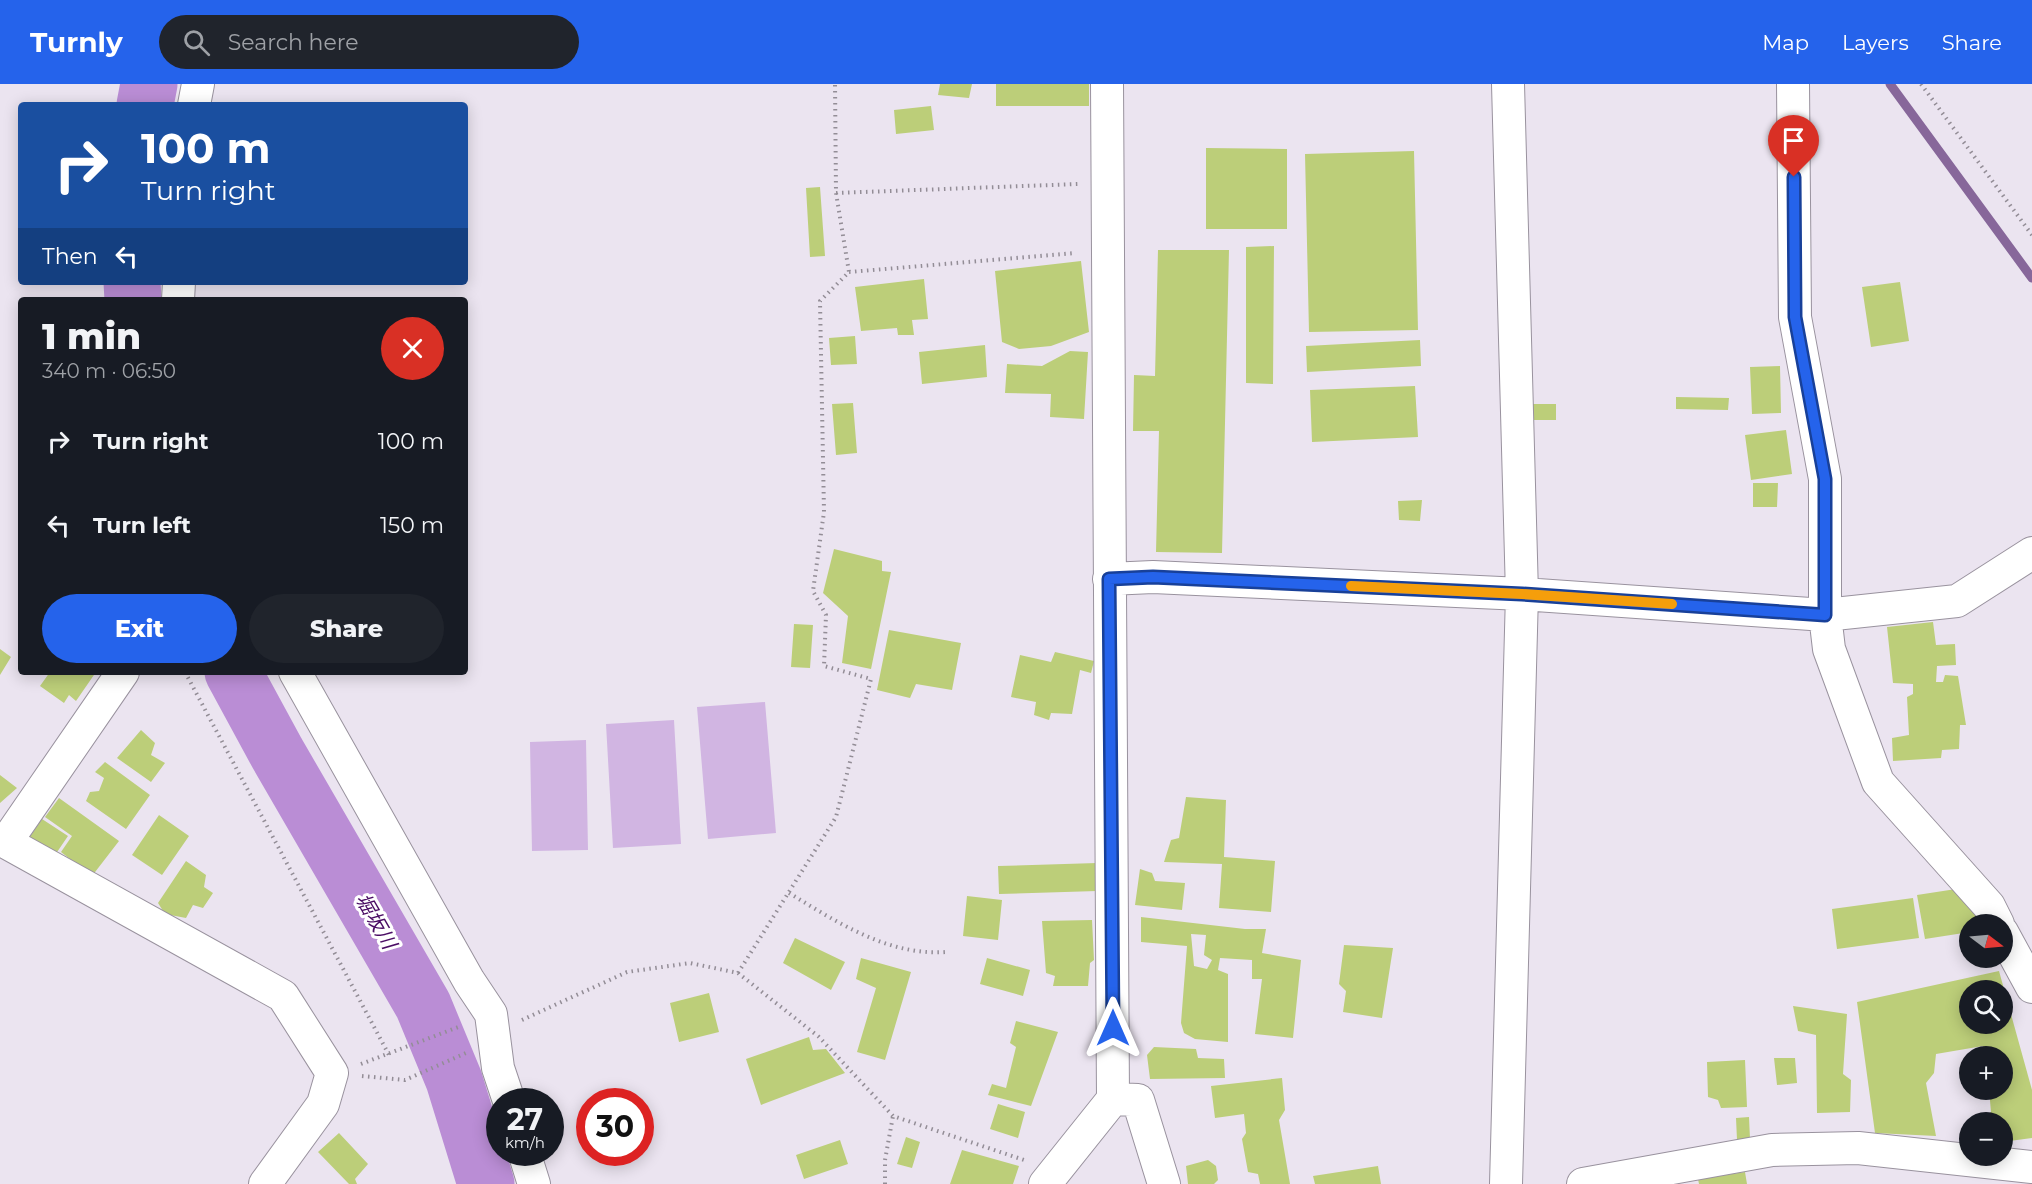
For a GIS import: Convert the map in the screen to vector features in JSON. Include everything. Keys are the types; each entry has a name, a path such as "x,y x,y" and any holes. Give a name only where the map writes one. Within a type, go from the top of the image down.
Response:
{"street":[{"path":"195,102 198,84"},
{"path":"1051,1177 1113,1099 1107,84"},
{"path":"1506,1184 1522,594 1508,84"},
{"path":"1793,84 1795,317 1825,479 1825,615 1829,649 1878,782 1989,906 1993,914"},
{"path":"1109,579 1153,577 1522,594 1825,615 1957,601 2032,553"},
{"path":"121,675 3,841 283,996 332,1073 323,1104 266,1184"},
{"path":"297,675 469,981 491,1014 498,1068 505,1088"},
{"path":"2013,952 2032,987"},
{"path":"1113,1099 1138,1100 1164,1184"},
{"path":"1583,1184 1772,1150 1858,1148 2032,1167"},
{"path":"528,1166 534,1184"}],"path":[{"path":"836,84 836,193 849,272"},
{"path":"1921,84 2032,235"},
{"path":"836,193 1107,183"},
{"path":"738,973 836,817 871,679 824,666 826,615 813,591 824,512 820,302 849,272 1108,250"},
{"path":"187,675 389,1055 491,1014 523,1020 627,972 690,963 738,973 819,1037 893,1116 1051,1177"},
{"path":"789,893 872,940 925,954 946,952"},
{"path":"332,1073 405,1080 475,1049"},
{"path":"885,1184 885,1160 893,1116"}],"shaded area":[{"path":"765,702 776,833 708,839 697,707"},
{"path":"674,720 681,844 613,848 606,724"},
{"path":"586,740 588,850 532,851 530,742"}],"building":[{"path":"940,84 972,84 969,98 938,95"},
{"path":"996,84 1089,84 1089,106 996,106"},
{"path":"931,106 934,130 896,134 894,110"},
{"path":"1206,148 1287,149 1287,229 1206,229"},
{"path":"1414,151 1418,330 1309,332 1305,154"},
{"path":"820,187 825,256 810,257 806,188"},
{"path":"1274,246 1273,384 1246,383 1246,247"},
{"path":"1158,250 1229,250 1222,553 1156,552 1159,431 1133,431 1134,375 1155,376"},
{"path":"1081,261 1089,332 1051,346 1019,349 1002,342 995,271"},
{"path":"924,279 928,319 912,320 914,335 898,335 897,328 861,331 855,287"},
{"path":"1900,282 1909,341 1871,347 1862,287"},
{"path":"855,336 857,364 831,365 829,338"},
{"path":"1420,340 1421,366 1307,372 1306,346"},
{"path":"985,345 987,377 922,384 919,352"},
{"path":"1070,351 1088,352 1084,419 1050,417 1051,394 1005,393 1007,364 1042,366"},
{"path":"1780,366 1781,413 1752,414 1750,367"},
{"path":"1415,386 1418,437 1312,442 1310,390"},
{"path":"1676,397 1729,398 1728,410 1676,409"},
{"path":"853,403 857,453 836,455 832,404"},
{"path":"1529,404 1556,404 1556,420 1529,420"},
{"path":"1786,430 1792,474 1751,480 1745,435"},
{"path":"1753,483 1778,483 1777,507 1753,507"},
{"path":"1422,500 1420,521 1399,520 1398,501"},
{"path":"834,549 882,561 882,571 891,572 871,669 842,663 848,616 823,593"},
{"path":"1933,622 1936,645 1955,644 1956,665 1937,666 1936,682 1943,682 1945,675 1958,676 1966,725 1960,725 1959,749 1942,750 1941,758 1893,761 1892,738 1909,735 1907,697 1913,694 1913,684 1893,683 1887,627"},
{"path":"794,624 813,625 810,668 791,667"},
{"path":"889,630 961,643 952,690 916,684 910,698 877,690"},
{"path":"0,649 11,657 0,675"},
{"path":"1055,652 1094,661 1091,673 1080,670 1072,714 1051,713 1049,720 1034,715 1036,702 1011,697 1020,655 1051,662"},
{"path":"48,675 94,675 76,701 69,695 64,703 40,686"},
{"path":"141,730 155,743 151,755 165,763 151,782 117,758"},
{"path":"105,762 150,795 126,829 86,801 90,792 99,791 104,778 95,772"},
{"path":"0,775 17,788 0,803"},
{"path":"1186,797 1226,800 1224,857 1275,861 1271,912 1219,908 1222,864 1164,862 1171,840 1179,838"},
{"path":"59,798 119,841 92,876 61,852 72,836 45,817"},
{"path":"159,815 189,836 162,875 132,855"},
{"path":"42,819 68,836 53,858 27,841"},
{"path":"186,861 206,875 204,887 213,893 203,908 193,905 186,918 165,914 158,903"},
{"path":"1097,863 1097,891 999,894 998,866"},
{"path":"1140,869 1152,873 1155,881 1185,883 1182,910 1135,905"},
{"path":"1956,889 1975,914 1959,914 1959,934 1925,939 1917,895"},
{"path":"967,896 1002,900 998,940 963,936"},
{"path":"1913,898 1919,938 1837,949 1832,909"},
{"path":"1141,917 1245,929 1266,929 1262,953 1301,960 1293,1038 1255,1034 1262,979 1252,979 1252,960 1220,958 1218,970 1228,974 1228,1042 1195,1039 1184,1033 1181,1023 1187,946 1141,942","holes":["1191,934 1206,935 1204,955 1212,960 1207,969 1194,966"]},
{"path":"1092,920 1094,960 1090,963 1088,986 1053,986 1055,976 1046,973 1042,921"},
{"path":"795,938 845,962 831,990 783,963"},
{"path":"1344,945 1393,948 1382,1018 1343,1012 1346,991 1339,984"},
{"path":"861,958 911,972 885,1060 857,1052 876,988 856,979"},
{"path":"987,958 1030,970 1023,996 980,984"},
{"path":"1999,971 2001,980 1959,980 1959,1034 2013,1034 2013,1021 2032,1090 2032,1138 2013,1141 2013,1112 1991,1112 1990,1100 2013,1100 2013,1046 1959,1046 1959,1050 1936,1054 1934,1073 1926,1083 1936,1136 1875,1133 1857,1002"},
{"path":"709,993 719,1032 679,1042 670,1003"},
{"path":"1793,1006 1847,1014 1843,1074 1851,1080 1850,1112 1817,1113 1816,1035 1798,1031"},
{"path":"1016,1021 1058,1032 1031,1106 988,1095 992,1084 1006,1088 1016,1047 1010,1043"},
{"path":"809,1037 813,1050 826,1049 845,1073 761,1105 746,1059"},
{"path":"1154,1047 1196,1049 1198,1058 1224,1059 1225,1078 1150,1079 1147,1055"},
{"path":"1774,1058 1795,1058 1797,1083 1777,1085"},
{"path":"1745,1060 1747,1107 1721,1108 1718,1100 1708,1097 1707,1062"},
{"path":"1282,1078 1285,1110 1279,1120 1290,1184 1260,1184 1258,1174 1248,1172 1242,1139 1246,1133 1244,1114 1215,1118 1211,1086"},
{"path":"998,1104 1025,1112 1018,1138 990,1129"},
{"path":"1749,1117 1750,1139 1737,1140 1736,1118"},
{"path":"339,1133 368,1164 355,1179 357,1184 349,1184 318,1152"},
{"path":"906,1137 920,1142 912,1168 897,1164"},
{"path":"840,1140 848,1164 804,1179 796,1155"},
{"path":"962,1150 1019,1166 1013,1184 950,1184"},
{"path":"1208,1160 1216,1166 1218,1180 1214,1184 1188,1184 1186,1166"},
{"path":"1378,1166 1381,1184 1315,1184 1313,1176"},
{"path":"1745,1172 1747,1184 1699,1184 1698,1179"}],"waterway":[{"name":"堀坂川","path":"146,102 149,84"},
{"path":"1890,84 2032,278"},
{"name":"堀坂川","path":"132,285 133,297"},
{"name":"堀坂川","path":"235,675 277,753 423,1005 454,1080 486,1184"}],"slow traffic":[{"path":"1351,586 1672,604"}],"route":[{"path":"1113,1028 1109,579 1153,577 1522,594 1825,615 1825,479 1795,317 1794,177"}]}
